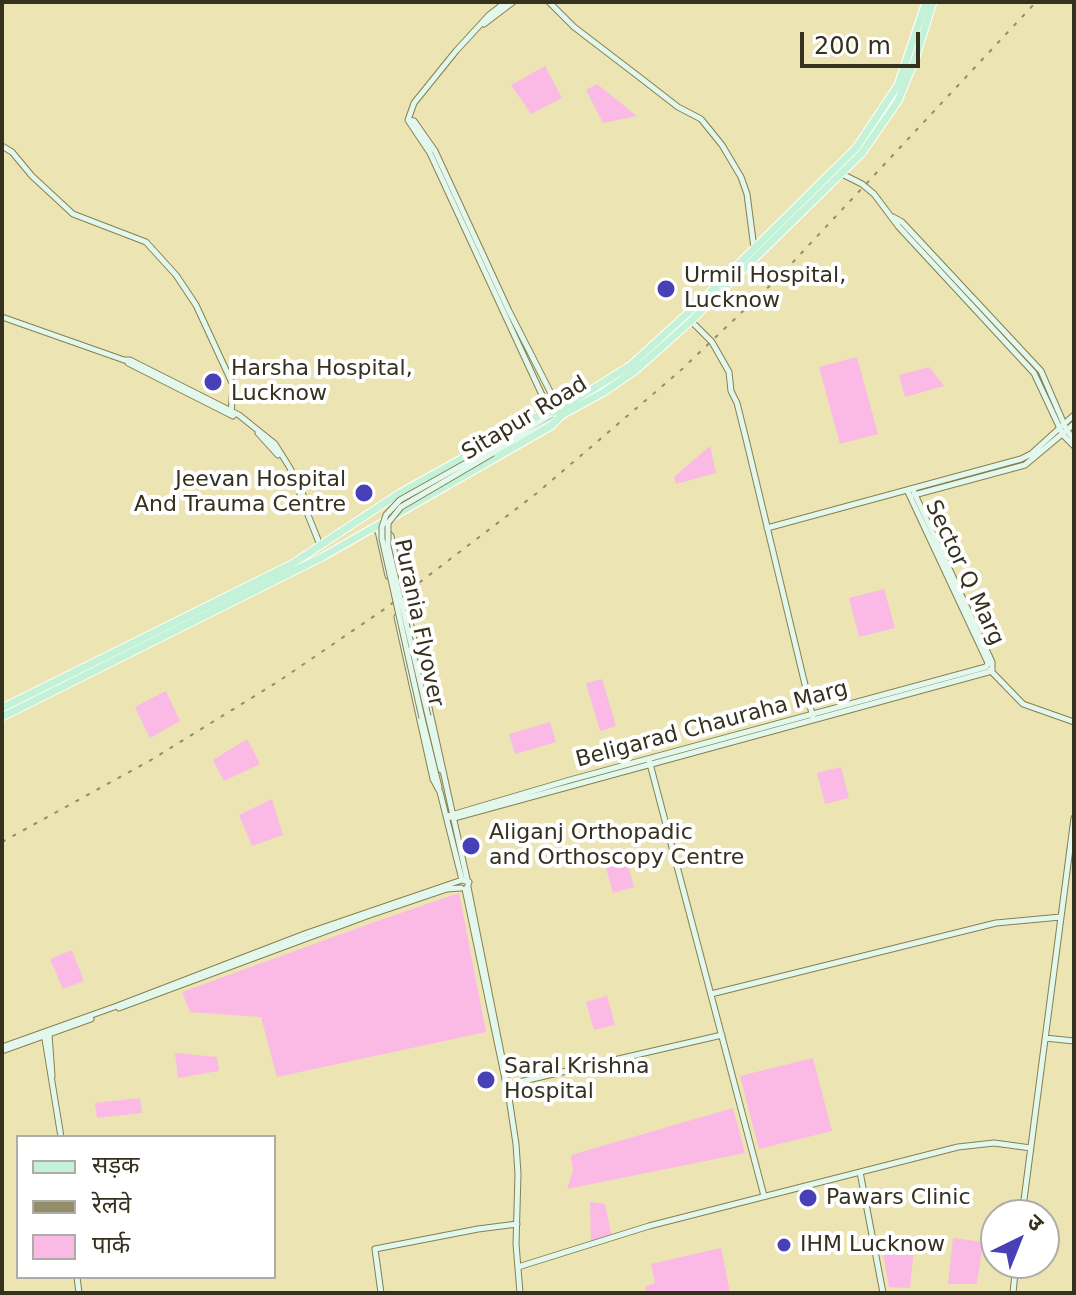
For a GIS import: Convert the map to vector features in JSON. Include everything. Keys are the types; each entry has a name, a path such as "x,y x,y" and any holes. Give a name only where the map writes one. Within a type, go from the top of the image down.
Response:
{"main road":[{"name":"Sitapur Road","path":"2,717 295,571 551,426 559,414 608,382 648,351 754,249 834,171 872,127 898,85 926,2"},
{"name":"Sitapur Road","path":"2,708 266,578 321,547 400,493 545,412 559,414 604,392 636,370 691,321 842,174 872,140 898,101 908,79 933,2"}],"street":[{"path":"506,2 465,41 412,106 408,120 430,153 542,395 559,414"},
{"path":"412,106 482,27 513,2"},
{"path":"554,4 574,27 678,107 701,119 722,145 741,177 747,194 754,249"},
{"path":"2,146 12,152 32,176 73,214 146,242 153,248 176,275 209,332 233,385 232,413"},
{"path":"842,174 868,188 898,226 1034,373 1074,446"},
{"path":"2,317 124,360 232,413 277,453 305,506 321,547"},
{"path":"691,321 712,342 729,372 731,391 737,403 813,717"},
{"name":"Purania Flyover","path":"443,791 388,546 388,523 401,507 559,414"},
{"path":"912,493 1021,459 1031,454 1074,415"},
{"path":"767,528 1025,465 1074,424"},
{"path":"1065,433 1074,439"},
{"name":"Sector Q Marg","path":"912,493 989,669"},
{"path":"365,519 379,532 433,779 443,791 451,816 476,931 500,1068 506,1085 518,1174 520,1293"},
{"path":"373,527 391,536 446,777 443,791"},
{"path":"400,632 412,629"},
{"path":"989,669 1023,704 1074,722"},
{"name":"Beligarad Chauraha Marg","path":"451,816 989,669"},
{"path":"649,760 764,1196"},
{"path":"1024,1199 1074,818"},
{"path":"2,1049 367,916 464,884"},
{"path":"711,994 996,923 1061,917"},
{"path":"46,1033 61,1135"},
{"path":"506,1085 722,1035"},
{"path":"1045,1038 1074,1041"},
{"path":"518,1267 591,1243 764,1196 979,1144 1031,1148"},
{"path":"860,1172 883,1293"},
{"path":"381,1293 375,1249 517,1224"}],"green space":[{"path":"545,66 562,98 531,114 511,85"},
{"path":"597,84 637,116 603,123 586,90"},
{"path":"857,357 878,434 840,444 819,367"},
{"path":"929,367 944,386 905,397 899,375"},
{"path":"710,446 716,473 676,484 674,477"},
{"path":"884,589 895,628 859,637 849,598"},
{"path":"602,679 616,726 600,731 586,683"},
{"path":"166,691 180,721 150,738 135,707"},
{"path":"550,722 556,742 515,754 509,734"},
{"path":"247,739 260,764 224,781 213,760"},
{"path":"841,767 849,798 825,804 817,773"},
{"path":"272,799 283,835 252,846 239,815"},
{"path":"623,848 634,887 613,893 602,854"},
{"path":"459,893 486,1032 277,1077 261,1017 190,1012 182,992 383,919"},
{"path":"72,950 84,981 63,989 50,959"},
{"path":"607,996 615,1025 594,1030 586,1002"},
{"path":"175,1053 217,1057 219,1071 178,1078"},
{"path":"813,1058 832,1131 759,1149 740,1076"},
{"path":"140,1098 142,1113 97,1118 95,1103"},
{"path":"733,1108 745,1153 567,1189 573,1171 571,1155"},
{"path":"590,1202 605,1204 612,1237 591,1243"},
{"path":"953,1238 980,1242 977,1284 948,1284"},
{"path":"915,1239 910,1288 889,1287 882,1248"},
{"path":"721,1248 730,1293 646,1293 645,1287 655,1283 651,1264"}],"railway":[{"path":"2,842 151,760 279,681 386,608 537,493 680,371 780,276 1036,2"}],"place":[{"name":"Urmil Hospital, Lucknow","path":"666,289"},
{"name":"Harsha Hospital, Lucknow","path":"213,382"},
{"name":"Jeevan Hospital And Trauma Centre","path":"364,493"},
{"name":"Aliganj Orthopadic and Orthoscopy Centre","path":"471,846"},
{"name":"Saral Krishna Hospital","path":"486,1080"},
{"name":"Pawars Clinic","path":"808,1198"},
{"name":"IHM Lucknow","path":"784,1245"}]}
